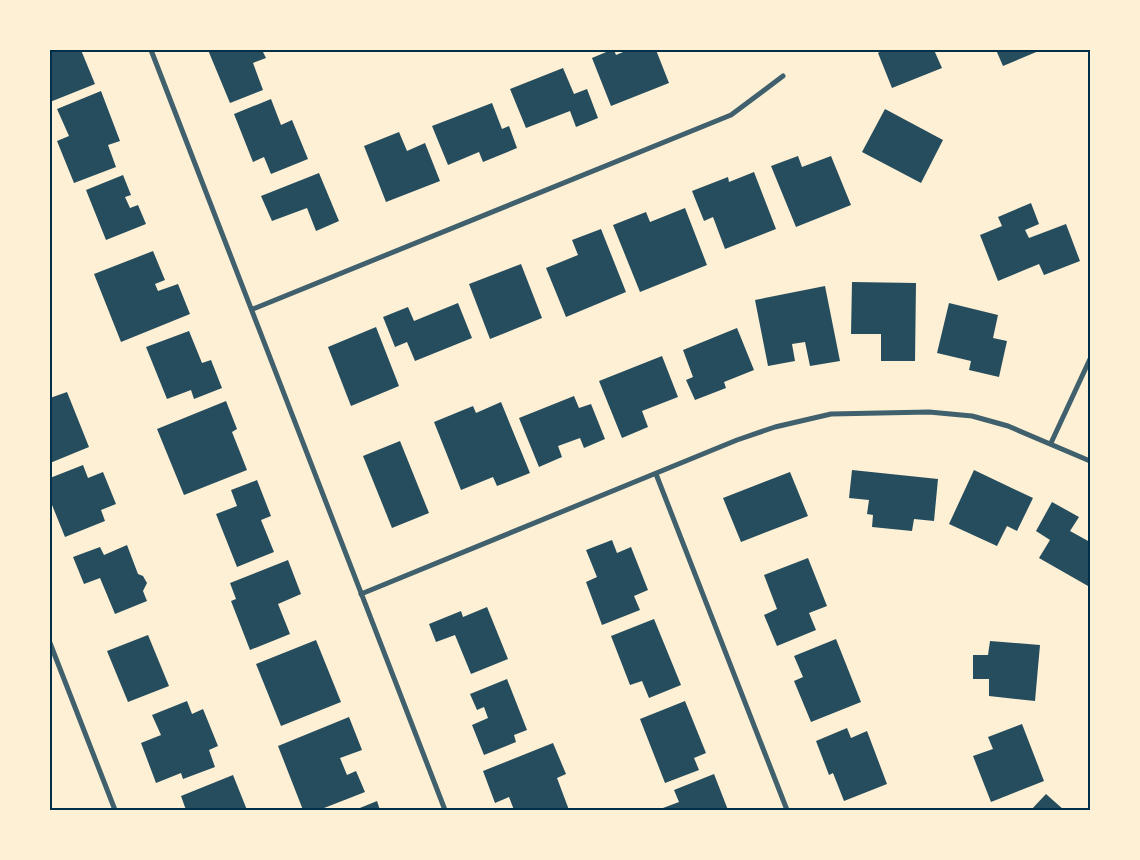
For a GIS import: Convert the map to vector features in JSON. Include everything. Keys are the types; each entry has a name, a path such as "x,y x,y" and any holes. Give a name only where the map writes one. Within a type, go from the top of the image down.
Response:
{"street":[{"path":"151,50 253,309 445,810"},
{"path":"253,309 731,115 783,76"},
{"path":"1051,443 1090,359"},
{"path":"361,594 775,427 831,414 929,412 972,416 1008,426 1090,461"},
{"path":"656,474 787,810"},
{"path":"50,643 115,810"}],"building":[{"path":"50,50 81,50 95,84 50,102"},
{"path":"208,50 262,50 266,58 253,63 263,90 230,103"},
{"path":"614,50 616,55 628,50 656,50 669,83 611,106 592,58"},
{"path":"881,50 934,50 942,68 892,88 878,53"},
{"path":"996,50 1041,50 1003,66"},
{"path":"563,68 574,94 587,89 598,118 576,127 570,111 526,128 510,89"},
{"path":"101,91 120,141 108,145 116,167 74,183 57,141 69,136 57,109"},
{"path":"271,99 281,125 292,120 308,159 271,174 264,157 253,162 234,114"},
{"path":"492,103 502,129 509,126 517,148 483,162 479,152 448,165 432,126"},
{"path":"885,109 943,140 921,183 862,152"},
{"path":"399,132 407,151 425,143 440,181 386,202 364,146"},
{"path":"798,156 802,167 831,156 851,205 796,227 771,166"},
{"path":"754,172 776,229 725,249 713,217 704,221 692,191 728,177 729,182"},
{"path":"319,173 339,221 316,231 307,208 272,221 261,196"},
{"path":"123,175 131,195 125,197 130,208 138,205 146,224 106,240 86,190"},
{"path":"1031,203 1039,224 1025,230 1029,238 1066,224 1080,261 1044,275 1039,264 998,281 980,235 1002,226 998,217"},
{"path":"685,208 707,265 640,292 613,225 646,212 650,222"},
{"path":"601,229 626,292 566,317 546,268 578,255 572,240"},
{"path":"153,251 165,280 155,284 158,291 178,284 190,314 121,342 94,274"},
{"path":"521,264 542,318 490,339 469,284"},
{"path":"852,282 916,283 915,361 881,361 881,334 851,334"},
{"path":"825,286 840,361 810,366 805,342 792,344 795,361 768,366 755,300"},
{"path":"458,303 472,338 415,361 407,342 395,347 383,317 408,307 414,321"},
{"path":"949,303 998,315 993,338 1007,341 999,377 969,370 971,361 937,353"},
{"path":"376,327 399,386 351,406 328,347"},
{"path":"737,328 754,370 724,382 726,388 695,400 686,380 693,377 683,350"},
{"path":"189,331 202,363 211,360 222,388 194,399 191,390 167,399 146,347"},
{"path":"662,356 678,397 642,411 648,427 622,438 599,381"},
{"path":"67,392 89,447 50,463 50,398"},
{"path":"574,396 579,408 591,404 605,439 584,448 580,438 558,446 562,457 539,467 519,418"},
{"path":"226,401 237,429 232,432 247,470 184,495 157,429"},
{"path":"501,402 530,473 497,486 493,477 461,490 434,422 473,406 476,413"},
{"path":"400,441 429,513 392,528 363,456"},
{"path":"83,465 88,478 103,472 116,504 101,510 105,521 65,537 50,500 50,478"},
{"path":"852,470 938,479 934,521 914,519 912,531 872,527 873,515 867,514 869,500 849,498"},
{"path":"974,470 1033,498 1017,531 1007,526 997,546 949,524"},
{"path":"790,472 808,516 741,542 723,498"},
{"path":"257,480 271,516 261,520 274,552 237,567 216,514 237,506 231,490"},
{"path":"1052,502 1079,517 1070,531 1090,542 1090,582 1088,586 1039,558 1050,540 1036,531"},
{"path":"612,540 617,553 631,547 648,590 634,596 640,610 602,625 586,582 597,577 586,550"},
{"path":"127,545 138,574 143,576 147,583 143,591 147,601 115,614 100,578 84,584 73,557 100,547 104,555"},
{"path":"808,558 827,606 809,613 816,630 777,646 764,615 777,609 764,575"},
{"path":"288,560 301,594 278,604 290,634 250,650 231,601 236,599 230,583"},
{"path":"487,607 508,659 471,674 455,635 436,642 429,624 461,611 463,617"},
{"path":"654,619 681,685 649,698 642,681 630,685 611,636"},
{"path":"148,635 169,686 128,702 107,651"},
{"path":"836,639 861,702 811,722 794,681 803,677 794,656"},
{"path":"316,640 341,702 281,726 256,664"},
{"path":"990,641 1040,645 1035,701 989,696 989,679 973,679 973,655 988,655"},
{"path":"507,679 527,730 514,735 516,742 484,755 472,725 488,718 484,707 477,710 470,694"},
{"path":"187,701 192,714 203,709 218,746 209,750 215,767 183,779 181,773 156,783 141,743 161,735 152,715"},
{"path":"685,701 706,753 694,758 699,770 665,783 640,719"},
{"path":"349,717 362,750 340,758 347,775 356,771 365,792 319,810 303,810 278,746"},
{"path":"1022,724 1044,781 991,802 973,756 993,749 988,737"},
{"path":"847,728 851,738 867,731 887,784 844,801 833,773 829,775 816,741"},
{"path":"553,743 566,774 557,778 569,810 514,810 509,797 495,803 483,771"},
{"path":"714,774 728,810 663,810 663,808 679,802 674,790"},
{"path":"233,775 247,810 186,810 181,796"},
{"path":"1046,794 1064,810 1031,810"},
{"path":"377,801 380,810 355,810"}]}
